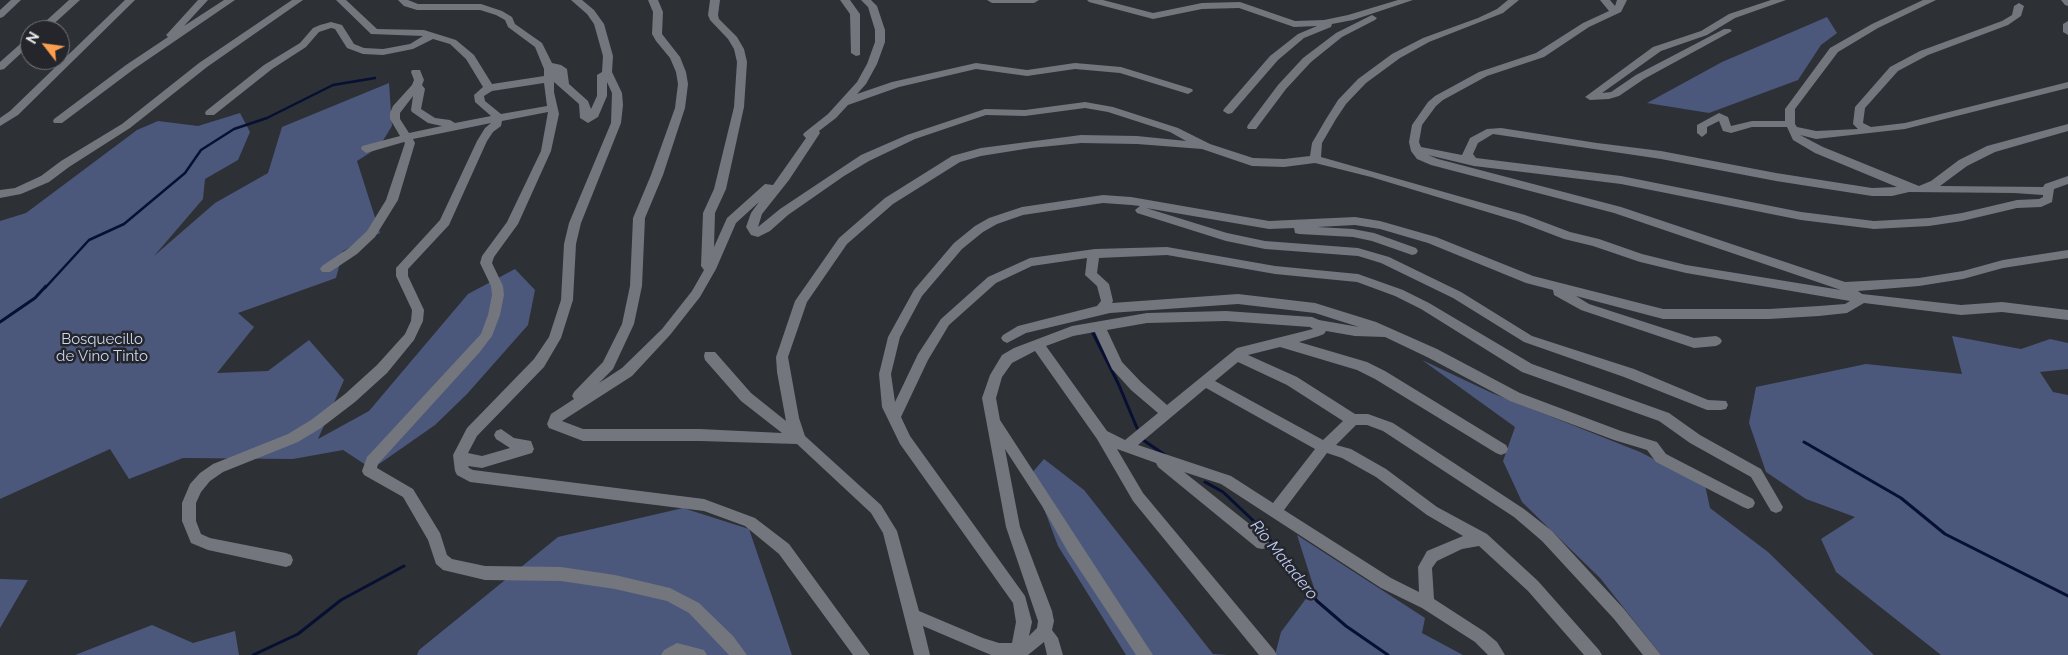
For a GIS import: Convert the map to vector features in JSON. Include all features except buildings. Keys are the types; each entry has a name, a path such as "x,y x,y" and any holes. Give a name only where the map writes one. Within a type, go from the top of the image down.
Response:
{"street":[{"path":"0,15 16,0"},
{"path":"53,20 75,0"},
{"path":"0,123 14,113 130,0"},
{"path":"171,40 170,36 203,0"},
{"path":"58,121 130,67 230,0"},
{"path":"0,194 17,191 45,179 65,164 93,149 126,126 203,65 298,0"},
{"path":"341,0 374,32 432,35 454,42 470,57 489,88"},
{"path":"403,0 407,4 417,7 473,6 499,12 510,19 512,25 539,45 548,72 552,124 546,151 512,224 488,256 486,263 497,286 498,295 494,315 486,336 476,350 372,461 369,472 408,493 435,538 441,559 448,566 486,573 534,572 570,575 615,582 670,595 694,608 728,641 739,655"},
{"path":"576,0 591,12 599,24 608,56 607,73 617,93 616,123 575,223 570,244 567,300 555,338 539,363 472,432 460,454 462,471 470,476 704,505 750,522 784,549 862,655"},
{"path":"653,0 658,12 657,34 659,39 675,57 681,72 683,84 680,108 657,175 639,218 636,286 628,324 608,365 561,414 554,424 583,435 700,435 800,439"},
{"path":"710,269 707,266 709,213 720,189 739,107 742,62 739,49 732,37 714,20 715,0"},
{"path":"845,0 855,14 856,53"},
{"path":"561,414 621,376 640,360 690,303 710,269 731,221 771,186 793,154 813,131 832,116 861,84 880,42 878,22 872,6 866,0"},
{"path":"992,0 1034,0"},
{"path":"1092,0 1153,16 1222,4 1246,6 1294,24 1340,20"},
{"path":"1228,112 1274,58 1301,36 1340,20 1408,0"},
{"path":"1315,159 1317,143 1330,119 1342,102 1362,81 1396,56 1426,40 1481,20 1500,11 1514,0"},
{"path":"1605,0 1615,12"},
{"path":"1622,0 1615,12 1586,25 1540,55 1477,76 1439,98 1417,124 1414,142 1416,151 1421,156 1435,162 1617,210 1845,287 1919,282 1963,275 2004,264 2068,254"},
{"path":"1727,31 1640,77 1615,94 1590,97 1657,49 1704,33 1732,16 1781,0"},
{"path":"1931,0 1875,26 1834,50 1790,109 1794,134 1797,138 1819,150 1905,187 1921,191 2014,189 2048,191"},
{"path":"1870,131 1858,124 1860,107 1894,69 1924,53 2005,23 2016,16 2019,6"},
{"path":"1252,127 1282,87 1307,60 1339,35 1376,16 1381,9"},
{"path":"2068,24 2068,32"},
{"path":"210,113 268,67 303,45 316,30 323,27 334,25 339,27 350,46 363,51 383,52 413,46 432,35"},
{"path":"0,67 20,49"},
{"path":"844,102 896,84 976,66 1027,73 1051,68 1096,67 1121,70 1188,91"},
{"path":"326,269 353,251 371,234 380,222 396,191 410,143 396,122 395,113 397,108 417,86 419,80 416,72"},
{"path":"548,72 584,102 586,109 585,119 593,117 602,96 602,75 607,73"},
{"path":"286,560 208,544 196,538 189,522 189,503 195,488 205,477 218,468 293,438 316,424 350,398 382,369 410,337 417,321 418,310 402,276 402,268 429,241 444,222 489,130 497,124 494,112 480,102 478,98 482,92 489,88 548,72"},
{"path":"1702,133 1702,124 1718,116 1724,118 1727,129 1732,130 1740,126 1752,124 1792,127 1816,135 1870,131 1905,126 2068,85"},
{"path":"417,86 420,89 416,110 421,115 432,121 465,124 489,130"},
{"path":"813,131 815,133 785,177 757,213 752,228 755,232 760,232 808,194 865,158 911,137 985,112 1025,113 1074,106 1098,106 1174,130 1206,147 1252,162 1284,162 1315,159 1512,215 1640,258 1686,269 1859,298 1961,310 2002,307 2068,315"},
{"path":"366,148 407,136 552,108"},
{"path":"1474,162 1467,154 1474,141 1491,131 1501,131 1597,147 1661,155 1776,177 1872,192 1892,192 1905,187 1923,187 1936,184 1963,163 1991,149 2068,127"},
{"path":"800,439 792,418 789,394 783,372 782,357 788,334 801,301 843,241 889,201 956,159 991,150 1081,139 1137,140 1206,147"},
{"path":"1416,151 1428,151 1474,162 1621,180 1801,216 1874,225 1937,221 2017,204 2041,203 2048,199 2048,187 2068,180"},
{"path":"1017,653 1024,622 1020,601 905,440 889,407 886,392 886,365 900,323 918,293 958,246 979,229 994,221 1022,211 1090,199 1116,199 1297,230 1367,236 1412,251"},
{"path":"1073,202 1144,210 1226,238 1265,245 1358,252 1384,260 1457,295 1528,339 1629,373 1707,405 1721,405"},
{"path":"1269,224 1344,220 1380,225 1432,240 1548,285 1663,314 1769,314 1819,311 1847,308 1856,305 1859,302 1859,298"},
{"path":"894,417 923,358 945,322 992,280 1030,262 1095,253 1167,251 1275,270 1358,278 1374,283 1425,306 1526,368 1664,418 1695,439 1756,472 1776,507"},
{"path":"1095,253 1091,265 1091,275 1103,284 1107,301 1101,310"},
{"path":"1548,285 1566,298 1585,307 1694,343 1716,340"},
{"path":"1845,287 1859,298"},
{"path":"1008,338 1022,329 1101,310 1238,300 1315,308 1359,320 1391,333 1515,397 1619,436 1652,446 1661,458 1748,503"},
{"path":"913,617 923,619 990,648 1017,653 1044,632 1046,621 1044,611 1013,527 989,398 992,384 1001,366 1007,359 1018,352 1072,331 1098,325 1147,318 1200,315 1312,322 1319,325 1355,331 1391,333"},
{"path":"1098,325 1117,365 1136,386 1168,413"},
{"path":"1126,447 1241,352 1318,332 1320,329 1319,325"},
{"path":"1281,342 1332,356 1368,369 1411,393 1501,449"},
{"path":"1037,344 1102,435 1138,497 1268,655"},
{"path":"710,356 746,397 800,439 876,508 890,531 922,655"},
{"path":"1237,356 1292,381 1353,420 1368,419 1388,427 1519,513 1547,536 1619,614 1653,655"},
{"path":"1205,381 1324,447 1346,453 1363,462 1432,511 1482,539 1533,586 1594,655"},
{"path":"993,419 1047,502 1073,547 1145,655"},
{"path":"1275,511 1324,447 1353,420"},
{"path":"460,454 472,461 482,462 527,449 526,445 511,443 501,435"},
{"path":"1102,435 1126,447 1226,480 1386,583 1427,603 1480,637 1492,646 1498,655"},
{"path":"1155,457 1262,543"},
{"path":"1427,603 1424,567 1432,556 1460,543 1482,539"},
{"path":"1044,632 1050,638 1058,653"},
{"path":"669,655 677,650 699,655"}],"green space":[{"path":"1827,17 1837,33 1821,45 1798,80 1709,113 1647,103 1722,62"},
{"name":"Bosquecillo de Vino Tinto","path":"389,83 392,126 379,147 357,161 380,233 343,251 336,278 238,313 254,327 217,373 268,371 309,340 344,380 318,439 369,411 468,294 515,269 535,290 528,325 467,394 435,425 372,469 343,450 293,459 183,458 129,479 110,449 0,499 0,221 26,213 137,130 158,121 198,126 240,113 250,132 238,160 205,179 203,199 154,256 215,203 268,173 282,127"},
{"path":"1952,336 2021,349 2050,339 2068,343 2068,369 2040,372 2053,392 2068,395 2068,655 1941,655 1836,572 1821,539 1855,517 1806,499 1766,472 1749,423 1756,387 1866,364 1962,374"},
{"path":"1422,360 1492,393 1640,452 1705,485 1710,508 1768,552 1874,655 1661,655 1600,578 1522,502 1503,461 1515,427"},
{"path":"1044,459 1084,490 1213,654 1228,655 1126,655 1058,546 1031,474"},
{"path":"683,508 749,529 792,655 417,655 419,650 558,537"},
{"path":"1297,535 1425,618 1422,633 1463,655 1275,655 1281,632 1314,588"},
{"path":"0,579 28,580 0,628"},
{"path":"152,625 193,643 235,631 239,655 75,655"}],"waterway":[{"path":"45,288 89,240 124,224 185,173 201,150 234,129 267,118 333,85 375,78"},
{"path":"0,322 35,298 46,286"},
{"name":"Río Matadero","path":"1092,331 1118,383 1137,428"},
{"name":"Río Matadero","path":"1143,440 1165,455"},
{"path":"1804,442 1901,498 1945,534 2068,596"},
{"name":"Río Matadero","path":"1205,482 1223,492 1260,527 1317,601 1346,626 1388,655"},
{"path":"253,655 298,634 341,600 404,566"}]}
